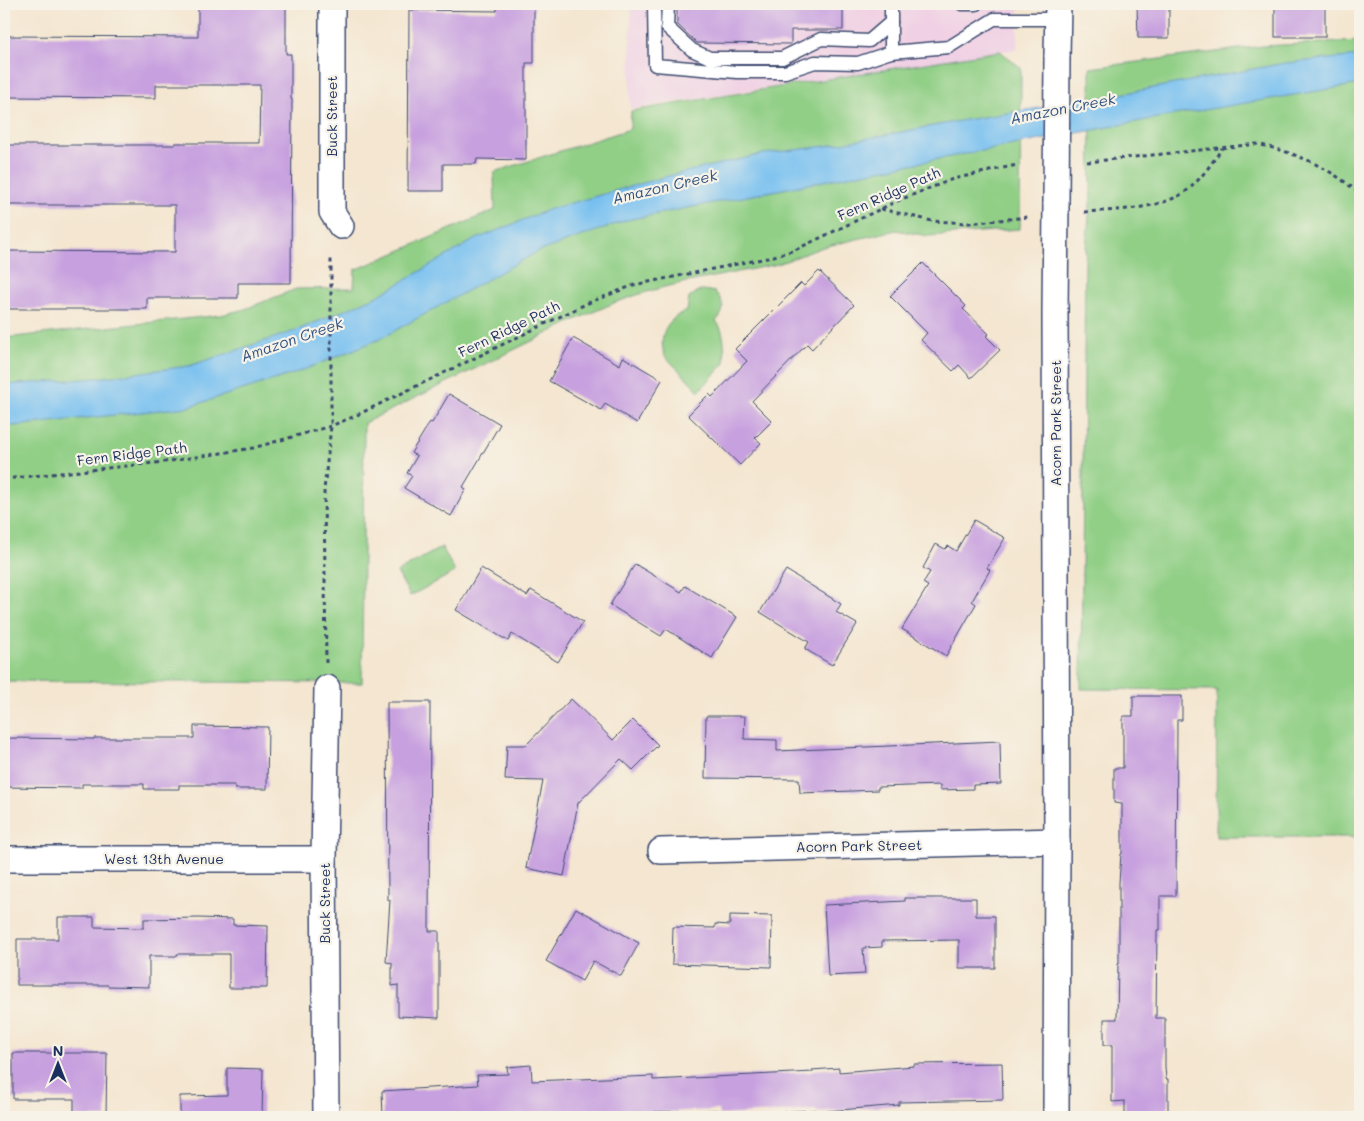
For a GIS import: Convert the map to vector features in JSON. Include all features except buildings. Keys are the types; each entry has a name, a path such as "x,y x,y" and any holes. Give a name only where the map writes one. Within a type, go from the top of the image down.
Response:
{"street":[{"name":"Buck Street","path":"332,4 332,212 341,226"},
{"name":"Acorn Park Street","path":"1056,1117 1056,209 1058,12"},
{"name":"Buck Street","path":"326,1117 324,859 327,688"},
{"name":"Acorn Park Street","path":"660,851 1057,842"},
{"name":"West 13th Avenue","path":"4,859 324,859"}],"lane":[{"path":"654,4 655,65 737,72 785,72 815,62 858,63 891,52 949,47 994,19 1058,12"},
{"path":"668,4 667,27 692,50 710,58 782,58 821,40 870,41 891,22"},
{"path":"891,4 891,52"},
{"path":"962,4 976,4"}],"path":[{"path":"1087,162 1257,144 1281,150 1313,162 1344,180 1360,194"},
{"path":"880,209 932,222 969,223 1056,209 1109,211 1156,204 1183,193 1207,170 1222,148"},
{"name":"Fern Ridge Path","path":"4,480 164,462 252,448 331,426 588,303 634,285 767,258 795,250 880,209 953,179 1017,165"},
{"path":"327,688 324,490 331,426 331,258"}],"shaded area":[{"path":"631,4 1019,4 1017,49 630,109"}],"green space":[{"path":"1360,41 1360,837 1216,837 1217,690 1081,689 1085,260 1091,194 1090,68 1263,46"},
{"path":"1000,51 1021,68 1020,229 928,236 896,230 823,247 778,264 668,286 640,294 575,320 364,423 362,683 4,681 4,338 221,315 245,309 296,289 354,288 355,270 495,210 494,172 630,129 631,111"},
{"path":"703,290 715,292 723,306 721,314 716,321 723,335 725,363 699,391 665,356 662,342 669,323 687,311 689,298"},
{"path":"442,547 455,572 410,596 397,572"}],"water":[{"name":"Amazon Creek","path":"1360,56 1360,84 1168,116 627,220 537,252 380,339 296,373 188,407 4,427 4,385 97,378 189,366 295,331 376,297 474,240 550,209 668,176 763,154 826,146 965,120 1095,99 1285,63"}]}
